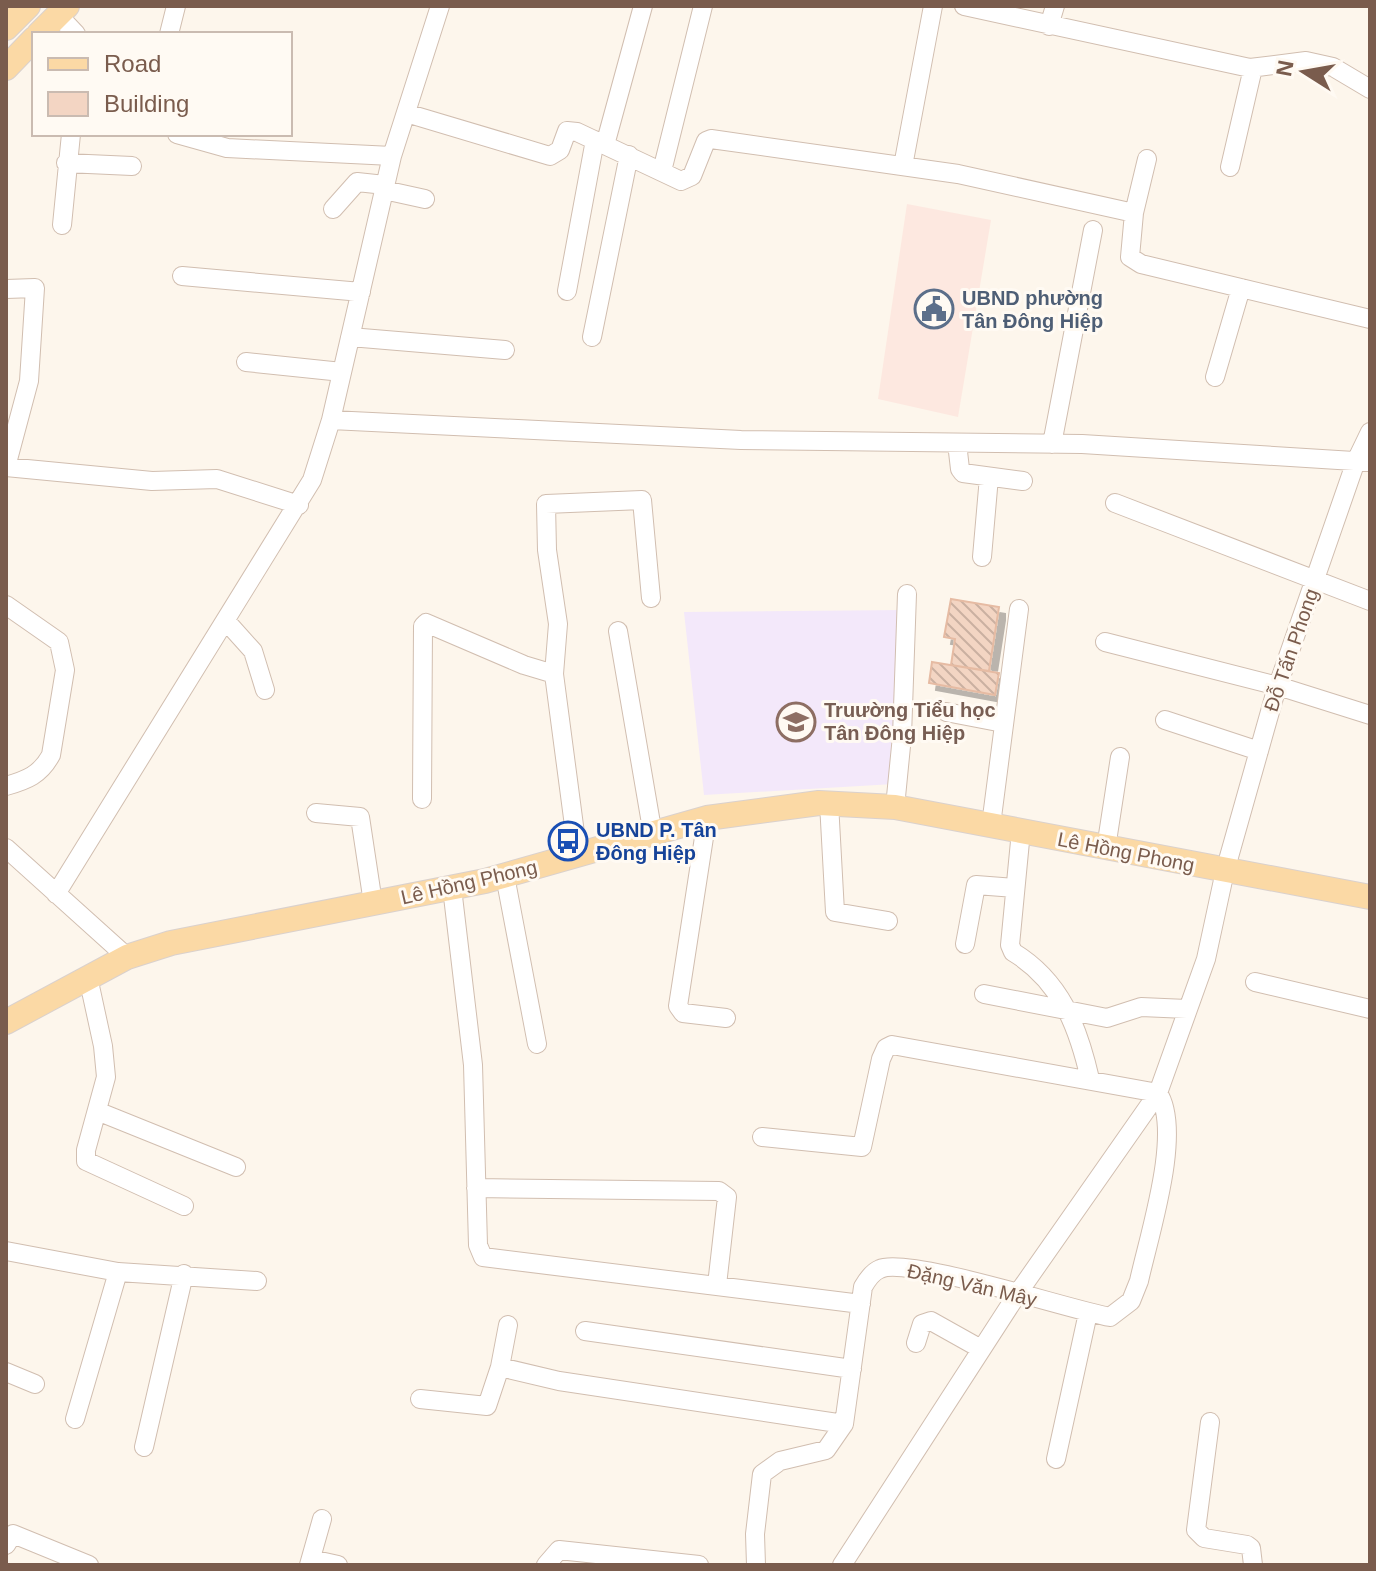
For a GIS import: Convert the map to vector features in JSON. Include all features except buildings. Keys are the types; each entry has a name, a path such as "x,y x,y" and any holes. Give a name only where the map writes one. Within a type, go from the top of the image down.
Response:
{"main road":[{"path":"6,28 28,6"},
{"path":"44,32 62,11"},
{"path":"6,68 32,46"},
{"name":"Lê Hồng Phong","path":"6,1022 127,957 214,932 505,876 707,818 829,803 895,807 1370,897"}],"street":[{"path":"170,32 176,6"},
{"path":"56,894 312,480 331,420 392,156 440,6"},
{"path":"567,291 592,139 643,6"},
{"path":"662,171 703,6"},
{"path":"903,166 933,6"},
{"path":"964,6 1253,68 1306,61 1333,67 1370,89"},
{"path":"1049,26 1055,6"},
{"path":"62,11 75,32"},
{"path":"1230,167 1253,68"},
{"path":"406,113 550,156 560,150 567,131 629,155 676,180 687,180 707,139 958,174 1134,213"},
{"path":"62,225 71,136"},
{"path":"184,136 227,148 392,156"},
{"path":"592,337 629,155"},
{"path":"1147,159 1134,213 1130,257 1141,264 1370,319"},
{"path":"66,163 132,166"},
{"path":"333,209 357,182 425,199"},
{"path":"1052,444 1093,230"},
{"path":"182,276 361,292"},
{"path":"6,289 35,288 29,381 6,467 152,481 217,479 299,505"},
{"path":"1215,377 1241,288"},
{"path":"350,337 505,350"},
{"path":"246,362 342,372"},
{"path":"331,420 741,440 1052,444 1363,462"},
{"name":"Đỗ Tấn Phong","path":"1225,871 1278,686 1314,582 1363,462 1370,432"},
{"path":"957,443 960,469 989,477 1023,481"},
{"path":"982,557 989,477"},
{"path":"578,856 554,674 558,624 547,550 546,504 642,500 651,598"},
{"path":"1115,503 1370,601"},
{"path":"895,807 902,736 907,594"},
{"path":"6,605 59,642 65,670 51,755 32,778 6,786"},
{"path":"991,825 1019,609"},
{"path":"226,621 253,651 265,690"},
{"path":"422,799 423,626 426,623 524,665 554,674"},
{"path":"618,631 653,835"},
{"path":"1105,642 1278,686 1370,715"},
{"path":"946,712 1003,723"},
{"path":"1165,720 1259,751"},
{"path":"1106,848 1120,757"},
{"path":"829,803 835,912 888,921"},
{"path":"316,813 360,817 373,903"},
{"path":"707,818 678,1006 683,1013 726,1018"},
{"path":"1021,831 1010,945 1013,952 1037,970 1069,1009 1090,1079"},
{"path":"6,848 127,957"},
{"path":"842,1565 1018,1293 1158,1093 1206,959 1225,871"},
{"path":"505,876 537,1044"},
{"path":"965,944 976,885 1015,888"},
{"path":"452,888 473,1065 478,1245 483,1257 861,1304"},
{"path":"88,977 103,1046 106,1077 86,1150 86,1161 184,1206"},
{"path":"1255,982 1370,1009"},
{"path":"984,994 1107,1018 1141,1007 1187,1009"},
{"path":"762,1137 862,1147 881,1059 886,1048 892,1045 1158,1093"},
{"name":"Đặng Văn Mây","path":"844,1424 863,1287 882,1267 986,1284 1110,1317 1131,1301 1139,1281 1169,1138 1168,1118 1158,1093"},
{"path":"97,1111 236,1167"},
{"path":"476,1188 719,1191 727,1197 717,1285"},
{"path":"6,1251 118,1272 257,1281"},
{"path":"75,1419 118,1272"},
{"path":"144,1447 184,1274"},
{"path":"1056,1459 1088,1313"},
{"path":"916,1343 922,1324 931,1321 981,1349"},
{"path":"420,1399 487,1406 500,1367 508,1325"},
{"path":"585,1331 852,1369"},
{"path":"500,1367 559,1381 844,1424 826,1450 780,1461 762,1474 755,1534 756,1565"},
{"path":"6,1372 35,1384"},
{"path":"1210,1422 1196,1530 1198,1536 1204,1538 1247,1545 1251,1548 1253,1565"},
{"path":"322,1519 310,1562 338,1565"},
{"path":"8,1536 89,1565"},
{"path":"546,1565 559,1550 699,1565"}],"shaded area":[{"name":"UBND phường Tân Đông Hiệp","path":"907,204 991,220 958,417 878,399"},
{"name":"Truường Tiểu học Tân Đông Hiệp","path":"904,610 894,784 704,795 684,612"}],"place":[{"name":"UBND phường Tân Đông Hiệp","path":"934,309"},
{"name":"Truường Tiểu học Tân Đông Hiệp","path":"796,722"},
{"name":"UBND P. Tân Đông Hiệp","path":"568,841"}]}
